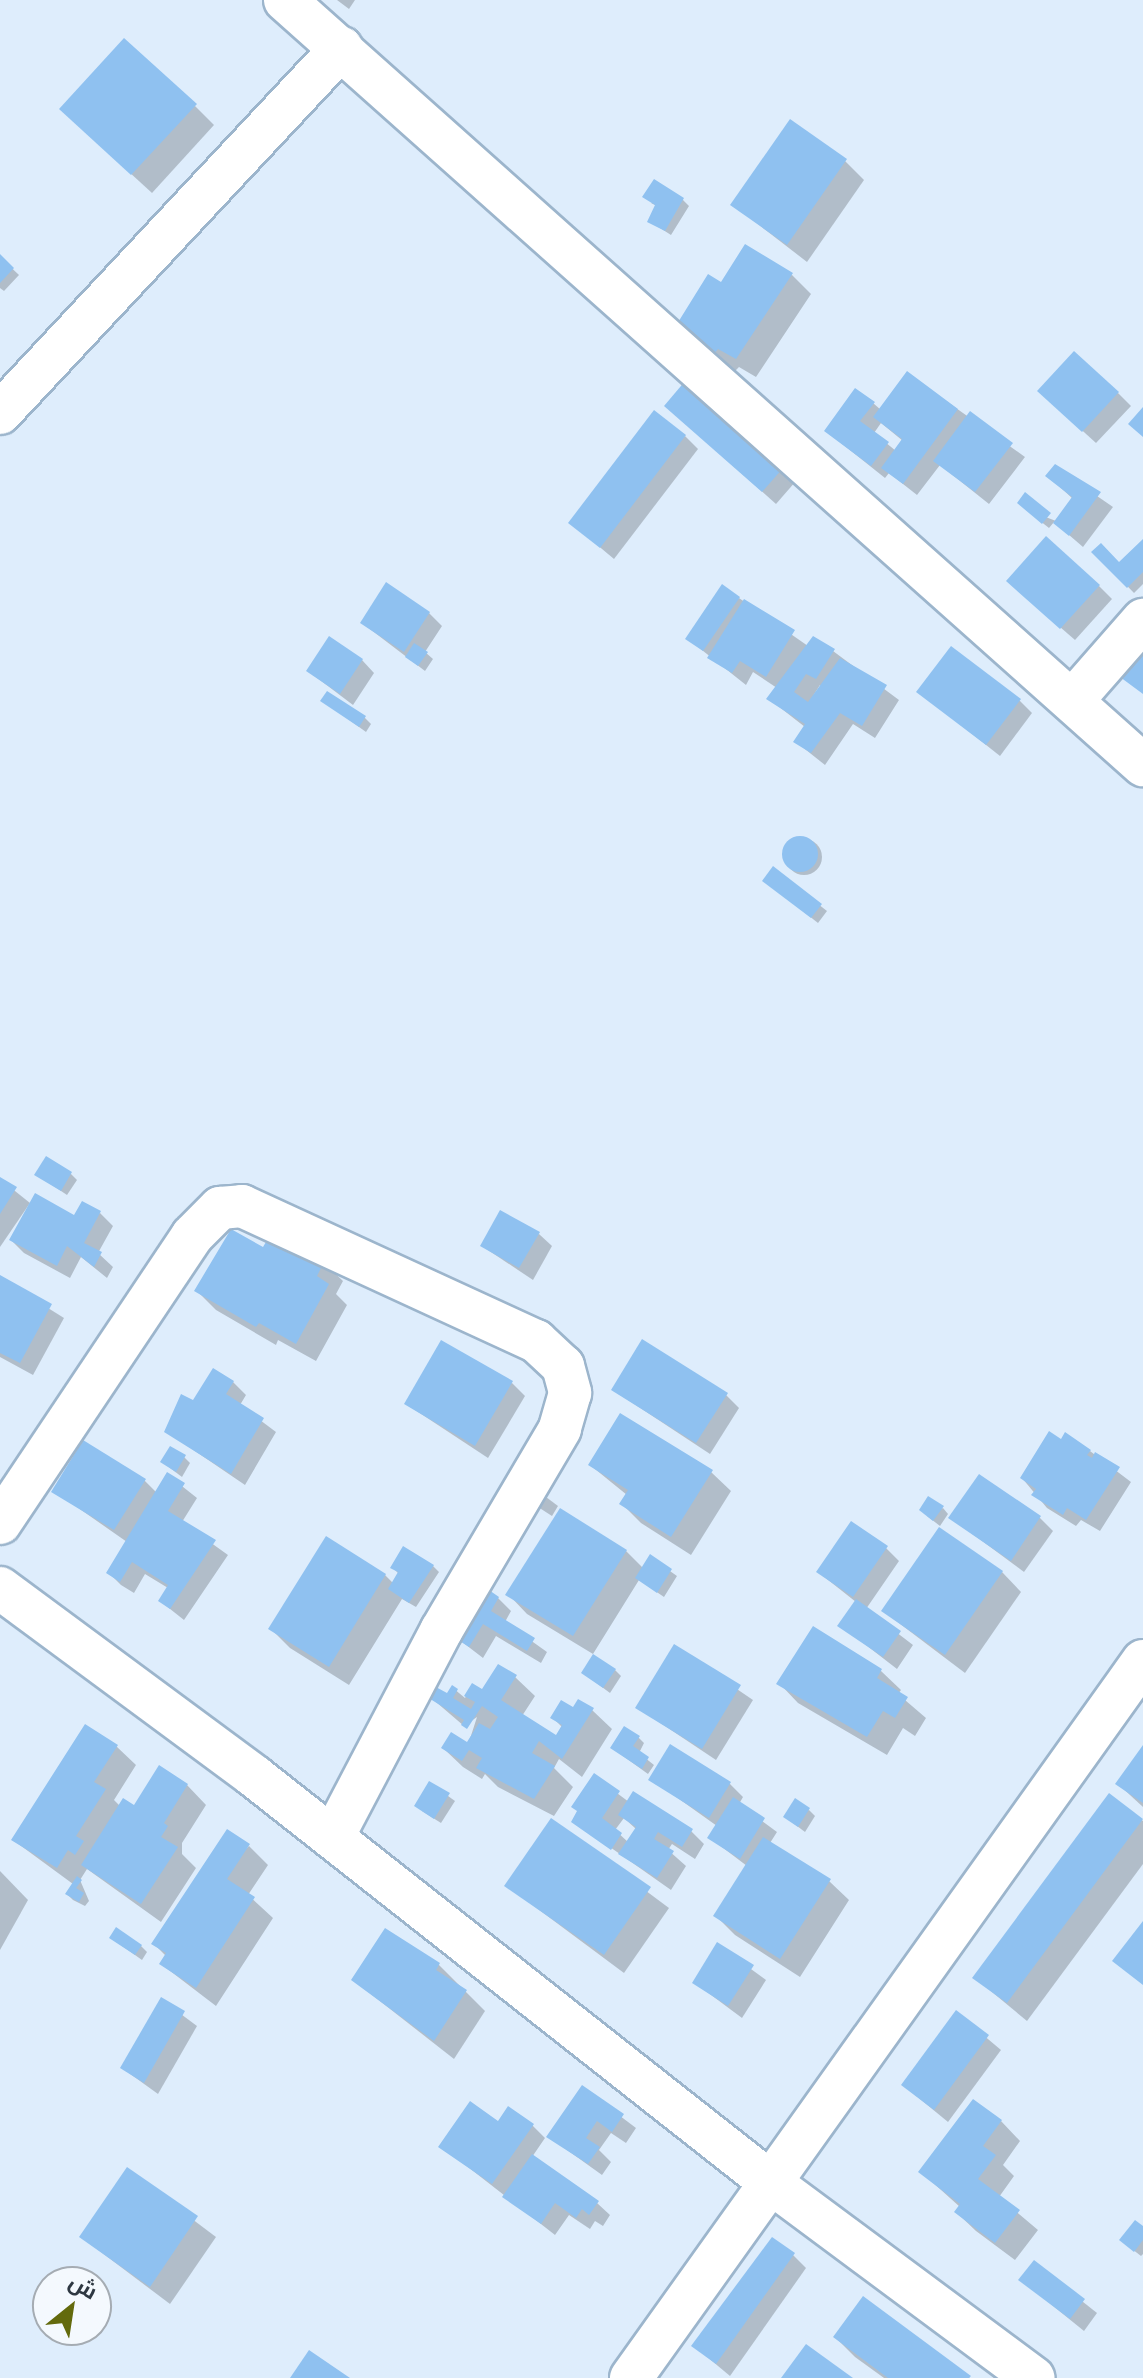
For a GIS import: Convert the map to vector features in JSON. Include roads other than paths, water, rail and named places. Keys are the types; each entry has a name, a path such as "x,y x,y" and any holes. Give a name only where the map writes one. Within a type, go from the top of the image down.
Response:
{"street":[{"path":"285,0 1143,765"},
{"path":"0,413 341,48"},
{"path":"1072,701 1143,620"},
{"path":"0,1523 192,1236 220,1208 242,1206 522,1334 563,1366 570,1393 560,1429 441,1631 333,1837"},
{"path":"0,1588 333,1837 771,2183 1034,2378"},
{"path":"631,2378 1143,1661"}]}
